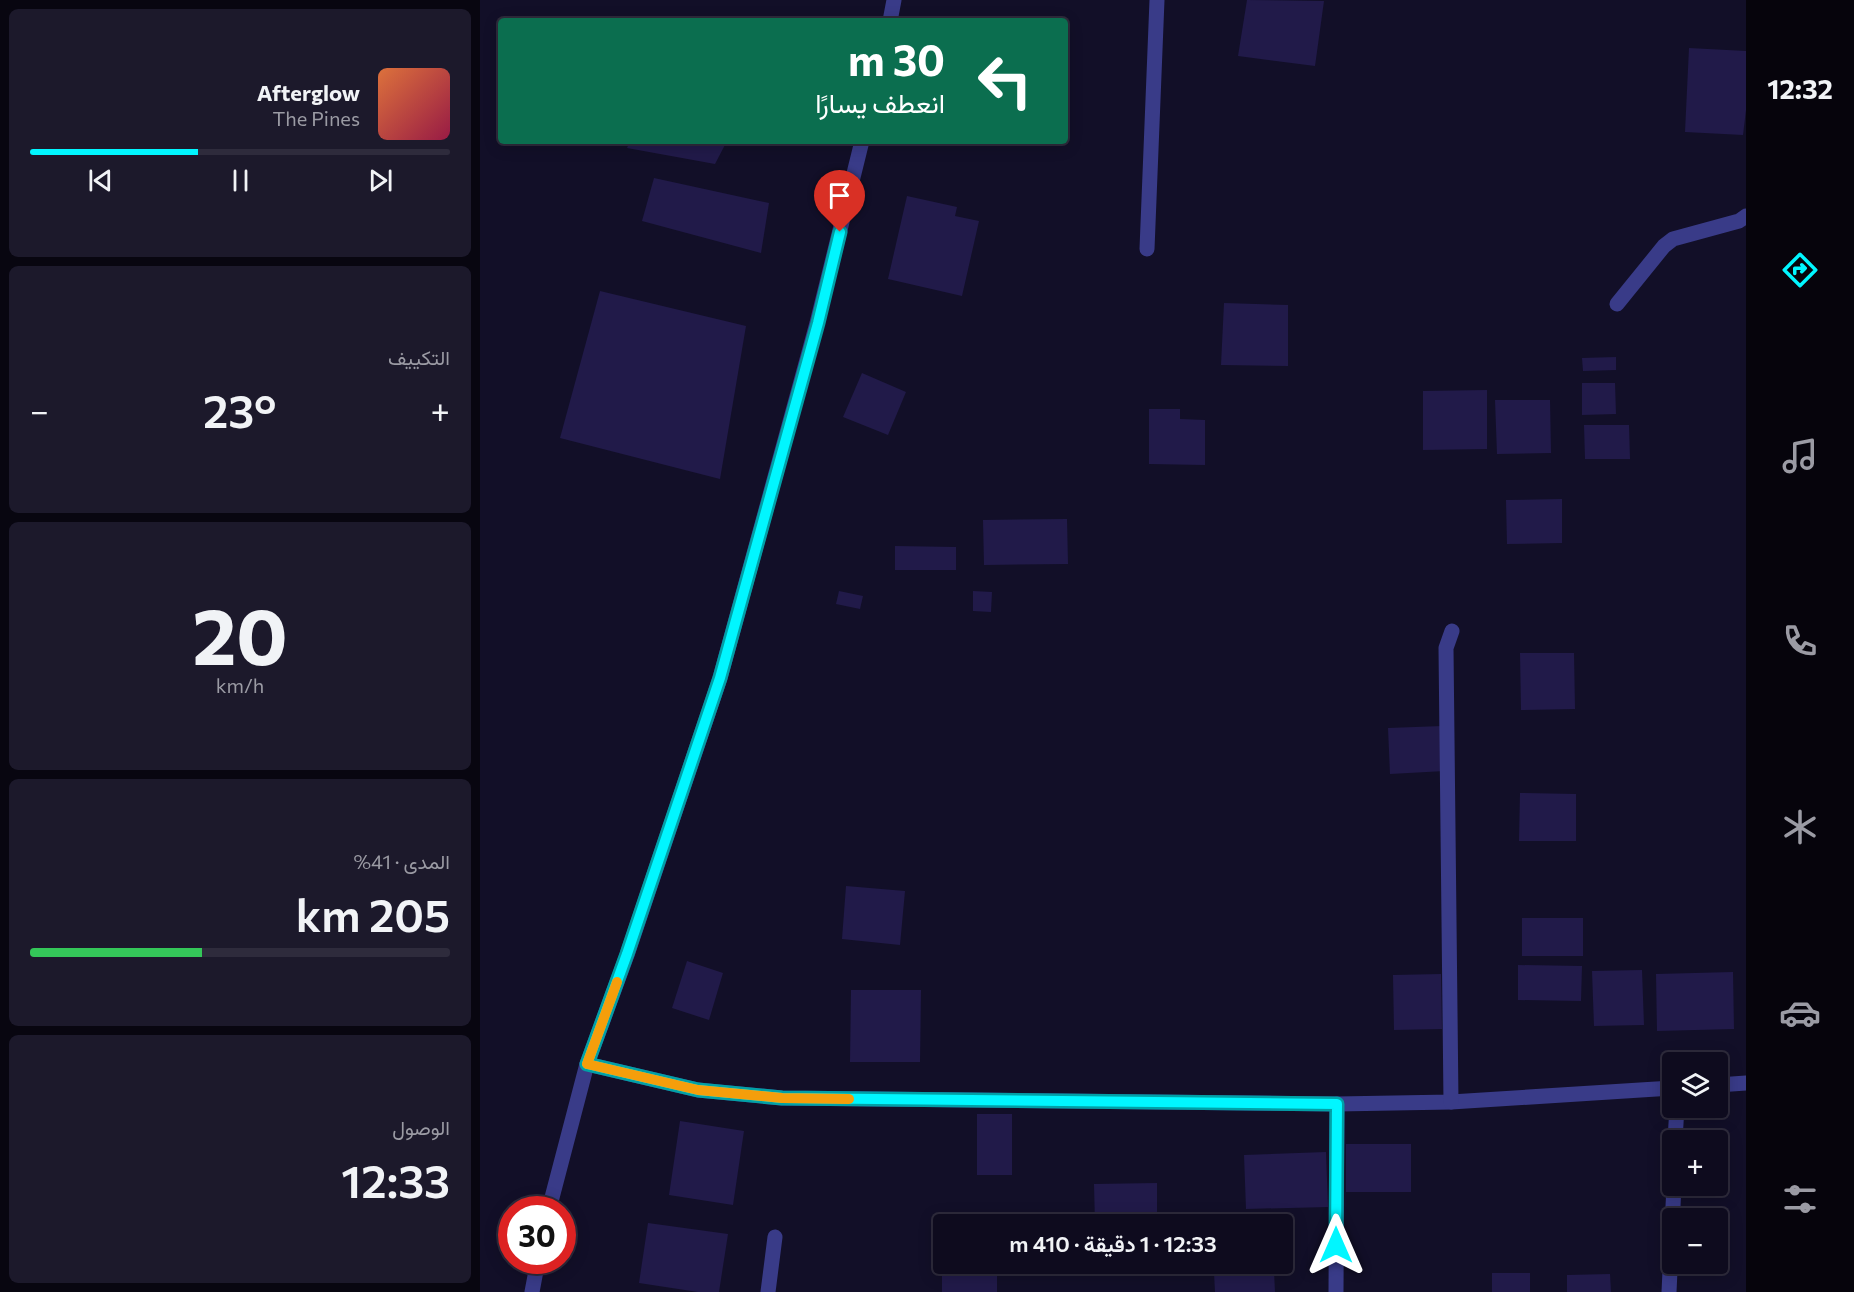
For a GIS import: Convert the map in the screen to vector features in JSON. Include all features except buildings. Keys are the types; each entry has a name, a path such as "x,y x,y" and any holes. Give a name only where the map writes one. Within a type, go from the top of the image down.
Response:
{"street":[{"path":"891,18 894,0"},
{"path":"1148,249 1157,0"},
{"path":"552,1196 587,1064 627,954 720,678 818,323 861,144"},
{"path":"1617,304 1664,246 1673,239 1746,216"},
{"path":"1451,1102 1446,648 1452,631"},
{"path":"587,1064 698,1090 782,1098 1337,1104 1451,1102 1662,1089"},
{"path":"1728,1084 1746,1083"},
{"path":"1336,1292 1337,1104"},
{"path":"1669,1292 1673,1196"},
{"path":"768,1292 775,1237"},
{"path":"532,1292 535,1274"}],"slow traffic":[{"path":"617,982 587,1064 698,1090 782,1098 849,1099"}],"route":[{"path":"840,232 818,323 720,678 627,954 587,1064 698,1090 782,1098 1337,1104 1336,1245"}]}
